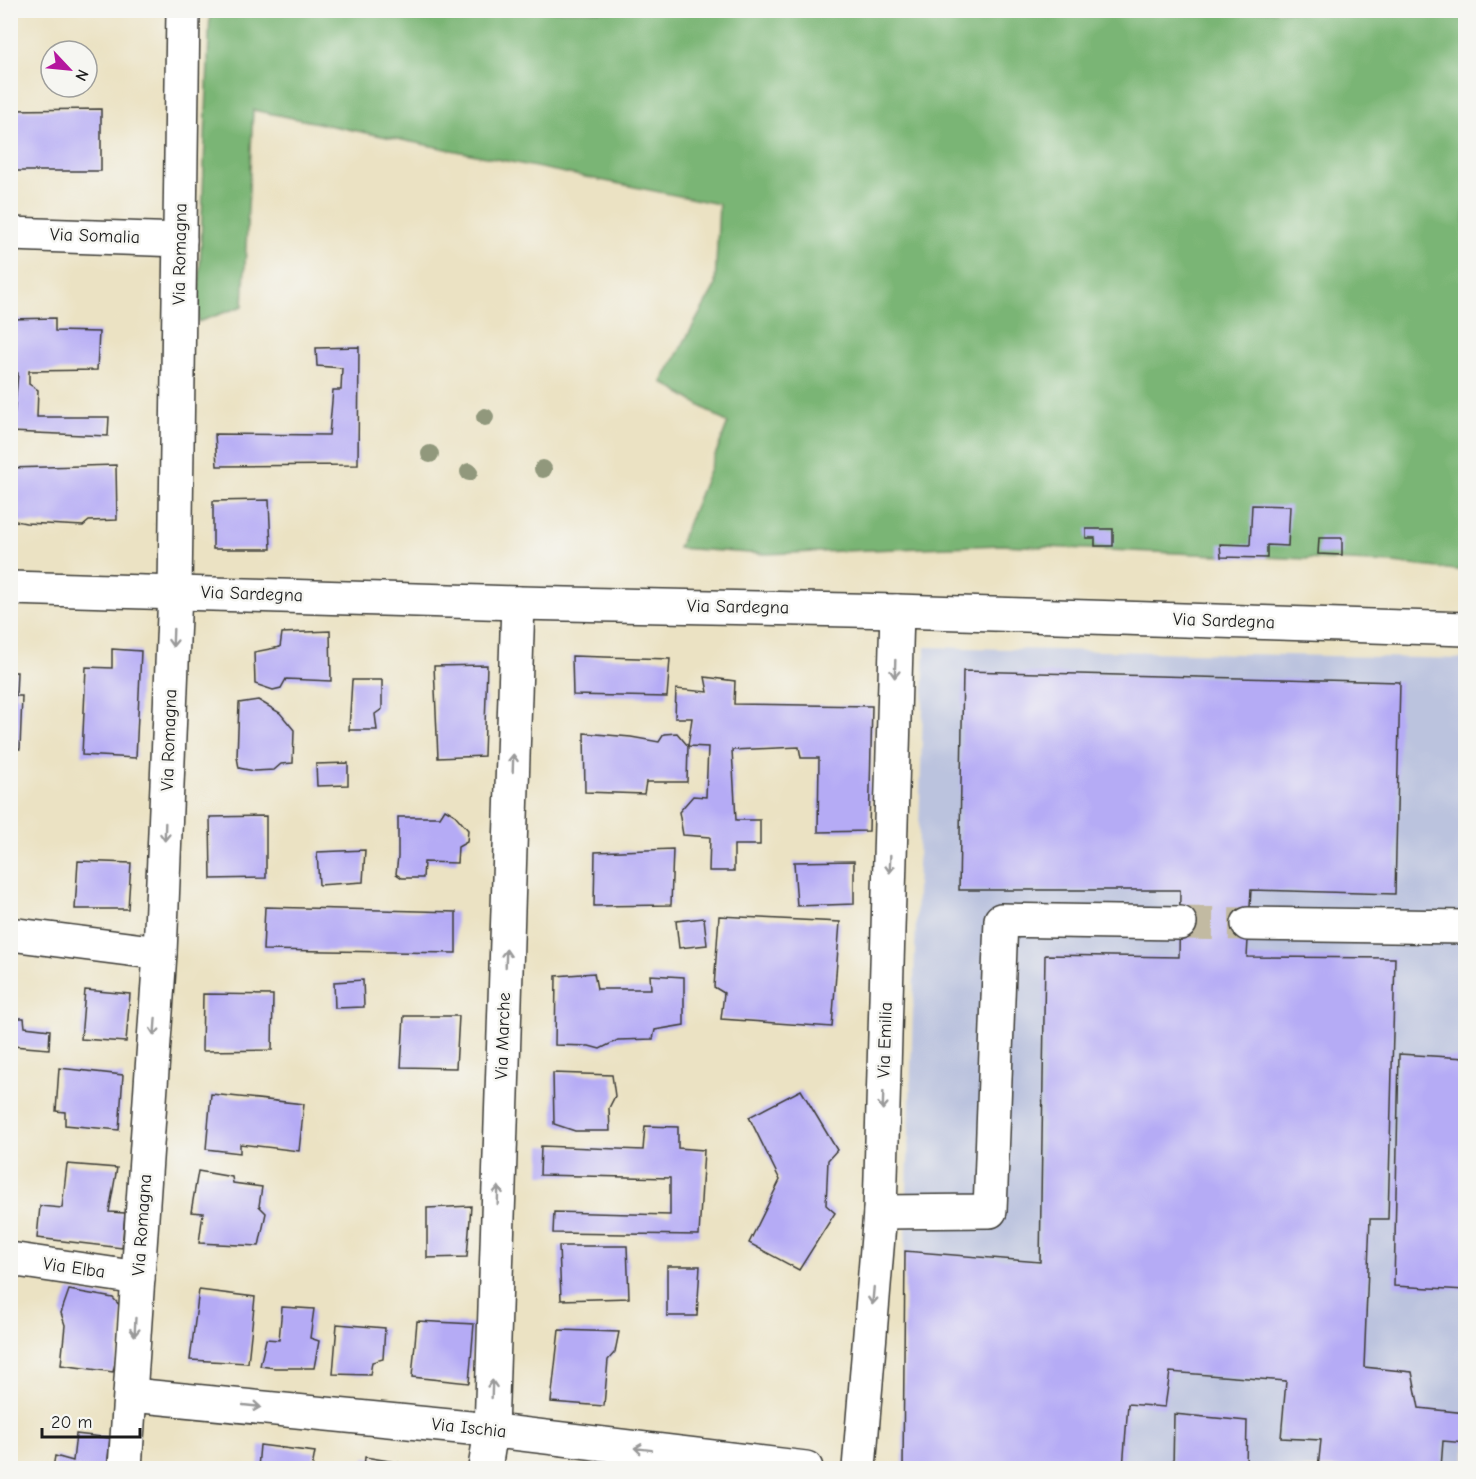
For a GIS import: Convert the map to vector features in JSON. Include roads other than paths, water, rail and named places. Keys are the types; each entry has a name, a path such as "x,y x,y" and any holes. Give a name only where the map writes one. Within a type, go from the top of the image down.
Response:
{"street":[{"name":"Via Romagna","path":"125,1468 132,1395 160,953 175,558 183,10"},
{"name":"Via Somalia","path":"10,234 180,240"},
{"name":"Via Sardegna","path":"10,588 518,603 897,611 1466,629"},
{"name":"Via Marche","path":"485,1468 490,1431 518,603"},
{"name":"Via Emilia","path":"859,1468 880,1212 897,611"},
{"path":"880,1212 990,1211 1001,920 1180,923"},
{"path":"1248,924 1466,927"},
{"path":"10,934 160,953"},
{"name":"Via Elba","path":"10,1259 138,1278"},
{"name":"Via Ischia","path":"132,1395 490,1431 806,1468"}],"tunnel":[{"path":"1180,923 1248,924"}]}
